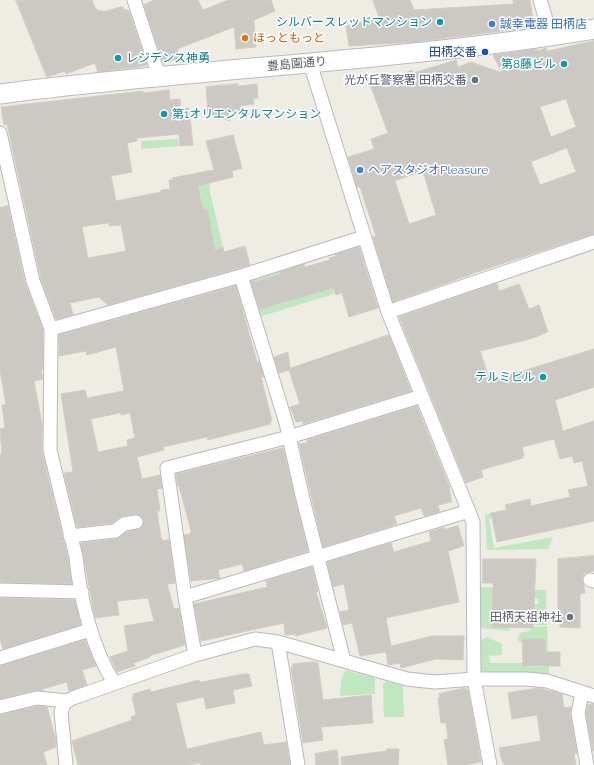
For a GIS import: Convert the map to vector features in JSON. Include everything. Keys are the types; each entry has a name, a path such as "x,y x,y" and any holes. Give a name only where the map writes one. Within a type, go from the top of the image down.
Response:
{"street":[{"path":"134,0 159,76"},
{"path":"540,0 551,36"},
{"name":"豊島園通り","path":"0,94 159,76 310,63 551,36 594,29"},
{"path":"310,63 388,312 473,522 474,679 490,765"},
{"path":"0,133 33,281 51,329 50,450 76,557 90,630 114,683"},
{"path":"51,329 241,276 364,237"},
{"path":"388,312 594,242"},
{"path":"241,276 286,423 288,437 344,661"},
{"path":"195,655 185,597 167,468 288,437 422,396"},
{"path":"185,597 318,558 468,511"},
{"path":"70,536 116,531 124,524 136,522"},
{"path":"0,590 82,592"},
{"path":"0,658 90,630"},
{"path":"0,707 37,698 68,701 114,683 195,655 255,639 278,642 407,679 423,682 474,679 526,679 547,681 588,695 578,713 587,765"},
{"path":"278,642 298,765"},
{"path":"66,765 61,712 68,701"}],"green space":[{"path":"178,139 179,146 141,149 141,141"},
{"path":"209,170 210,192 223,247 194,255 207,209 200,210 202,202 196,173"},
{"path":"279,269 281,274 256,282 264,308 328,289 332,285 334,294 259,317 247,281 250,277"},
{"path":"491,513 492,518 489,519 494,548 553,537 548,549 487,550 485,515"},
{"path":"481,587 515,588 509,631 481,628"},
{"path":"527,589 546,590 547,625 533,625 528,628 530,615 534,615 534,604 538,604 538,599 531,598"},
{"path":"547,626 549,675 481,672 481,640 487,637 502,644 502,655 489,656 490,663 523,663 527,667 544,667 545,639 532,639 532,643 520,643 518,639 520,633 529,631 532,627"},
{"path":"345,670 373,677 375,679 375,694 340,696 341,682"},
{"path":"387,681 403,686 404,717 384,717 383,684"}],"building":[{"path":"16,0 92,0 95,8 99,11 102,10 103,12 123,7 124,10 127,9 127,12 129,11 147,65 98,72 95,63 66,74 65,71 47,77"},
{"path":"154,0 198,0 203,10 228,0 271,0 275,11 254,20 256,47 236,49 234,27 177,49 180,58 163,64 144,5"},
{"name":"シルバースレッドマンション","path":"373,0 410,0 414,10 514,4 513,0 530,0 534,27 415,42 349,46 346,26 379,18"},
{"path":"594,41 594,234 492,267 393,302 373,237 376,236 360,187 357,187 348,157 374,149 371,139 388,133 371,87 412,70 413,73 456,60 458,67 471,62 502,73 493,55 537,49 537,51 546,48 547,51","holes":["566,99 576,127 551,137 540,107","567,148 576,172 540,185 531,162","423,171 436,215 409,224 395,181"]},
{"path":"238,84 238,86 257,84 258,98 253,99 254,104 240,106 240,110 228,113 230,121 208,113 206,87"},
{"path":"169,90 170,100 180,99 181,109 189,108 193,145 180,146 179,134 137,138 137,141 127,143 132,172 111,176 116,201 170,189 169,180 173,180 172,178 214,170 206,141 233,135 242,168 232,171 233,177 198,186 203,209 207,209 215,250 223,247 224,252 245,246 250,265 108,305 99,297 70,303 73,315 56,319 41,279 7,124 4,125 1,107 143,91 143,93","holes":["109,223 109,226 121,225 126,251 88,258 82,227"]},
{"path":"8,206 25,283 43,330 43,369 41,369 43,379 34,381 42,424 42,452 68,558 72,584 0,582 0,454 2,454 0,429 5,428 2,405 6,405 0,370 0,208"},
{"path":"359,247 378,308 349,317 342,293 336,295 333,288 260,309 251,281 254,280 254,282 281,274 280,272 304,264 305,267 330,260 329,258 336,256 335,254"},
{"path":"497,283 499,291 519,284 529,309 539,305 548,332 530,339 480,351 490,381 594,349 594,387 555,400 563,431 594,421 594,521 497,542 491,513 507,510 505,505 530,499 531,506 570,497 568,490 588,486 582,461 574,463 572,456 560,459 554,439 522,447 523,458 481,470 483,477 466,483 399,317"},
{"path":"236,286 257,362 259,361 264,377 261,377 272,421 270,421 271,424 208,440 207,437 163,447 164,450 137,457 142,479 160,475 162,488 157,489 160,511 157,511 161,538 163,541 169,539 175,583 167,584 174,609 179,608 185,645 149,656 150,657 134,663 135,666 117,672 110,657 128,651 124,626 154,621 148,598 117,601 119,615 95,618 81,543 116,539 127,532 141,528 144,520 139,515 135,514 122,516 112,523 77,527 64,473 73,472 61,394 85,390 87,398 124,391 116,347 87,355 86,351 59,356 59,335","holes":["121,413 121,415 130,413 135,438 127,440 128,446 98,452 91,419"]},
{"path":"389,335 411,391 303,424 303,421 296,422 290,407 300,404 289,370 279,373 274,357 288,352 290,368"},
{"path":"417,406 450,488 452,502 438,505 440,512 424,516 421,508 394,516 397,524 323,547 299,444 307,443 307,440"},
{"path":"283,448 308,551 244,571 242,564 218,570 220,578 191,581 184,535 190,534 191,531 176,474"},
{"path":"458,526 464,546 448,551 459,602 386,618 391,646 432,636 464,636 463,660 436,659 401,668 400,663 388,665 386,652 360,656 352,623 343,625 340,612 349,610 344,584 333,587 327,562 391,543 394,552 431,541 429,532 444,527 445,529"},
{"path":"594,556 594,571 584,573 582,578 585,593 580,594 580,628 560,627 560,612 558,612 558,559"},
{"path":"483,559 536,559 533,628 492,627 493,583 483,583"},
{"path":"312,567 318,591 316,592 327,628 296,636 295,634 285,635 284,623 201,641 194,604 267,587 266,581"},
{"path":"0,598 75,600 81,625 3,649 0,639"},
{"path":"523,639 545,639 545,652 560,652 560,666 523,666"},
{"path":"85,640 96,666 82,670 87,685 69,691 67,682 43,689 43,691 35,690 0,699 0,666"},
{"path":"318,663 323,700 371,695 373,723 321,727 323,740 303,743 291,667 293,664"},
{"path":"249,674 252,686 233,690 235,703 206,709 204,697 176,703 187,749 261,732 264,745 286,742 290,765 201,765 200,763 188,765 78,765 72,741 132,720 131,717 136,715 132,697 134,697 133,694 150,689 151,692 199,680 200,682"},
{"path":"465,688 468,690 481,762 466,765 448,765 444,740 448,739 446,723 441,723 438,698 440,698 439,694"},
{"path":"539,688 562,694 564,708 571,707 570,714 577,753 574,754 576,765 504,765 502,761 499,748 541,741 537,715 512,719 508,693"},
{"path":"594,704 593,751 586,713 588,705"},
{"path":"38,706 47,707 56,740 56,747 43,752 47,765 0,765 0,715"},
{"path":"387,749 399,749 398,765 342,765 341,757 387,751"},
{"path":"337,750 339,765 316,765 315,754"}],"place":[{"name":"シルバースレッドマンション","path":"440,22"},
{"name":"誠幸電器 田柄店","path":"492,24"},
{"name":"ほっともっと","path":"245,38"},
{"name":"田柄交番","path":"485,52"},
{"name":"レジデンス神勇","path":"118,58"},
{"name":"第8藤ビル","path":"564,64"},
{"name":"光が丘警察署 田柄交番","path":"475,80"},
{"name":"第1オリエンタルマンション","path":"164,114"},
{"name":"ヘアスタジオPleasure","path":"360,170"},
{"name":"テルミビル","path":"543,377"},
{"name":"田柄天祖神社","path":"570,617"}]}
